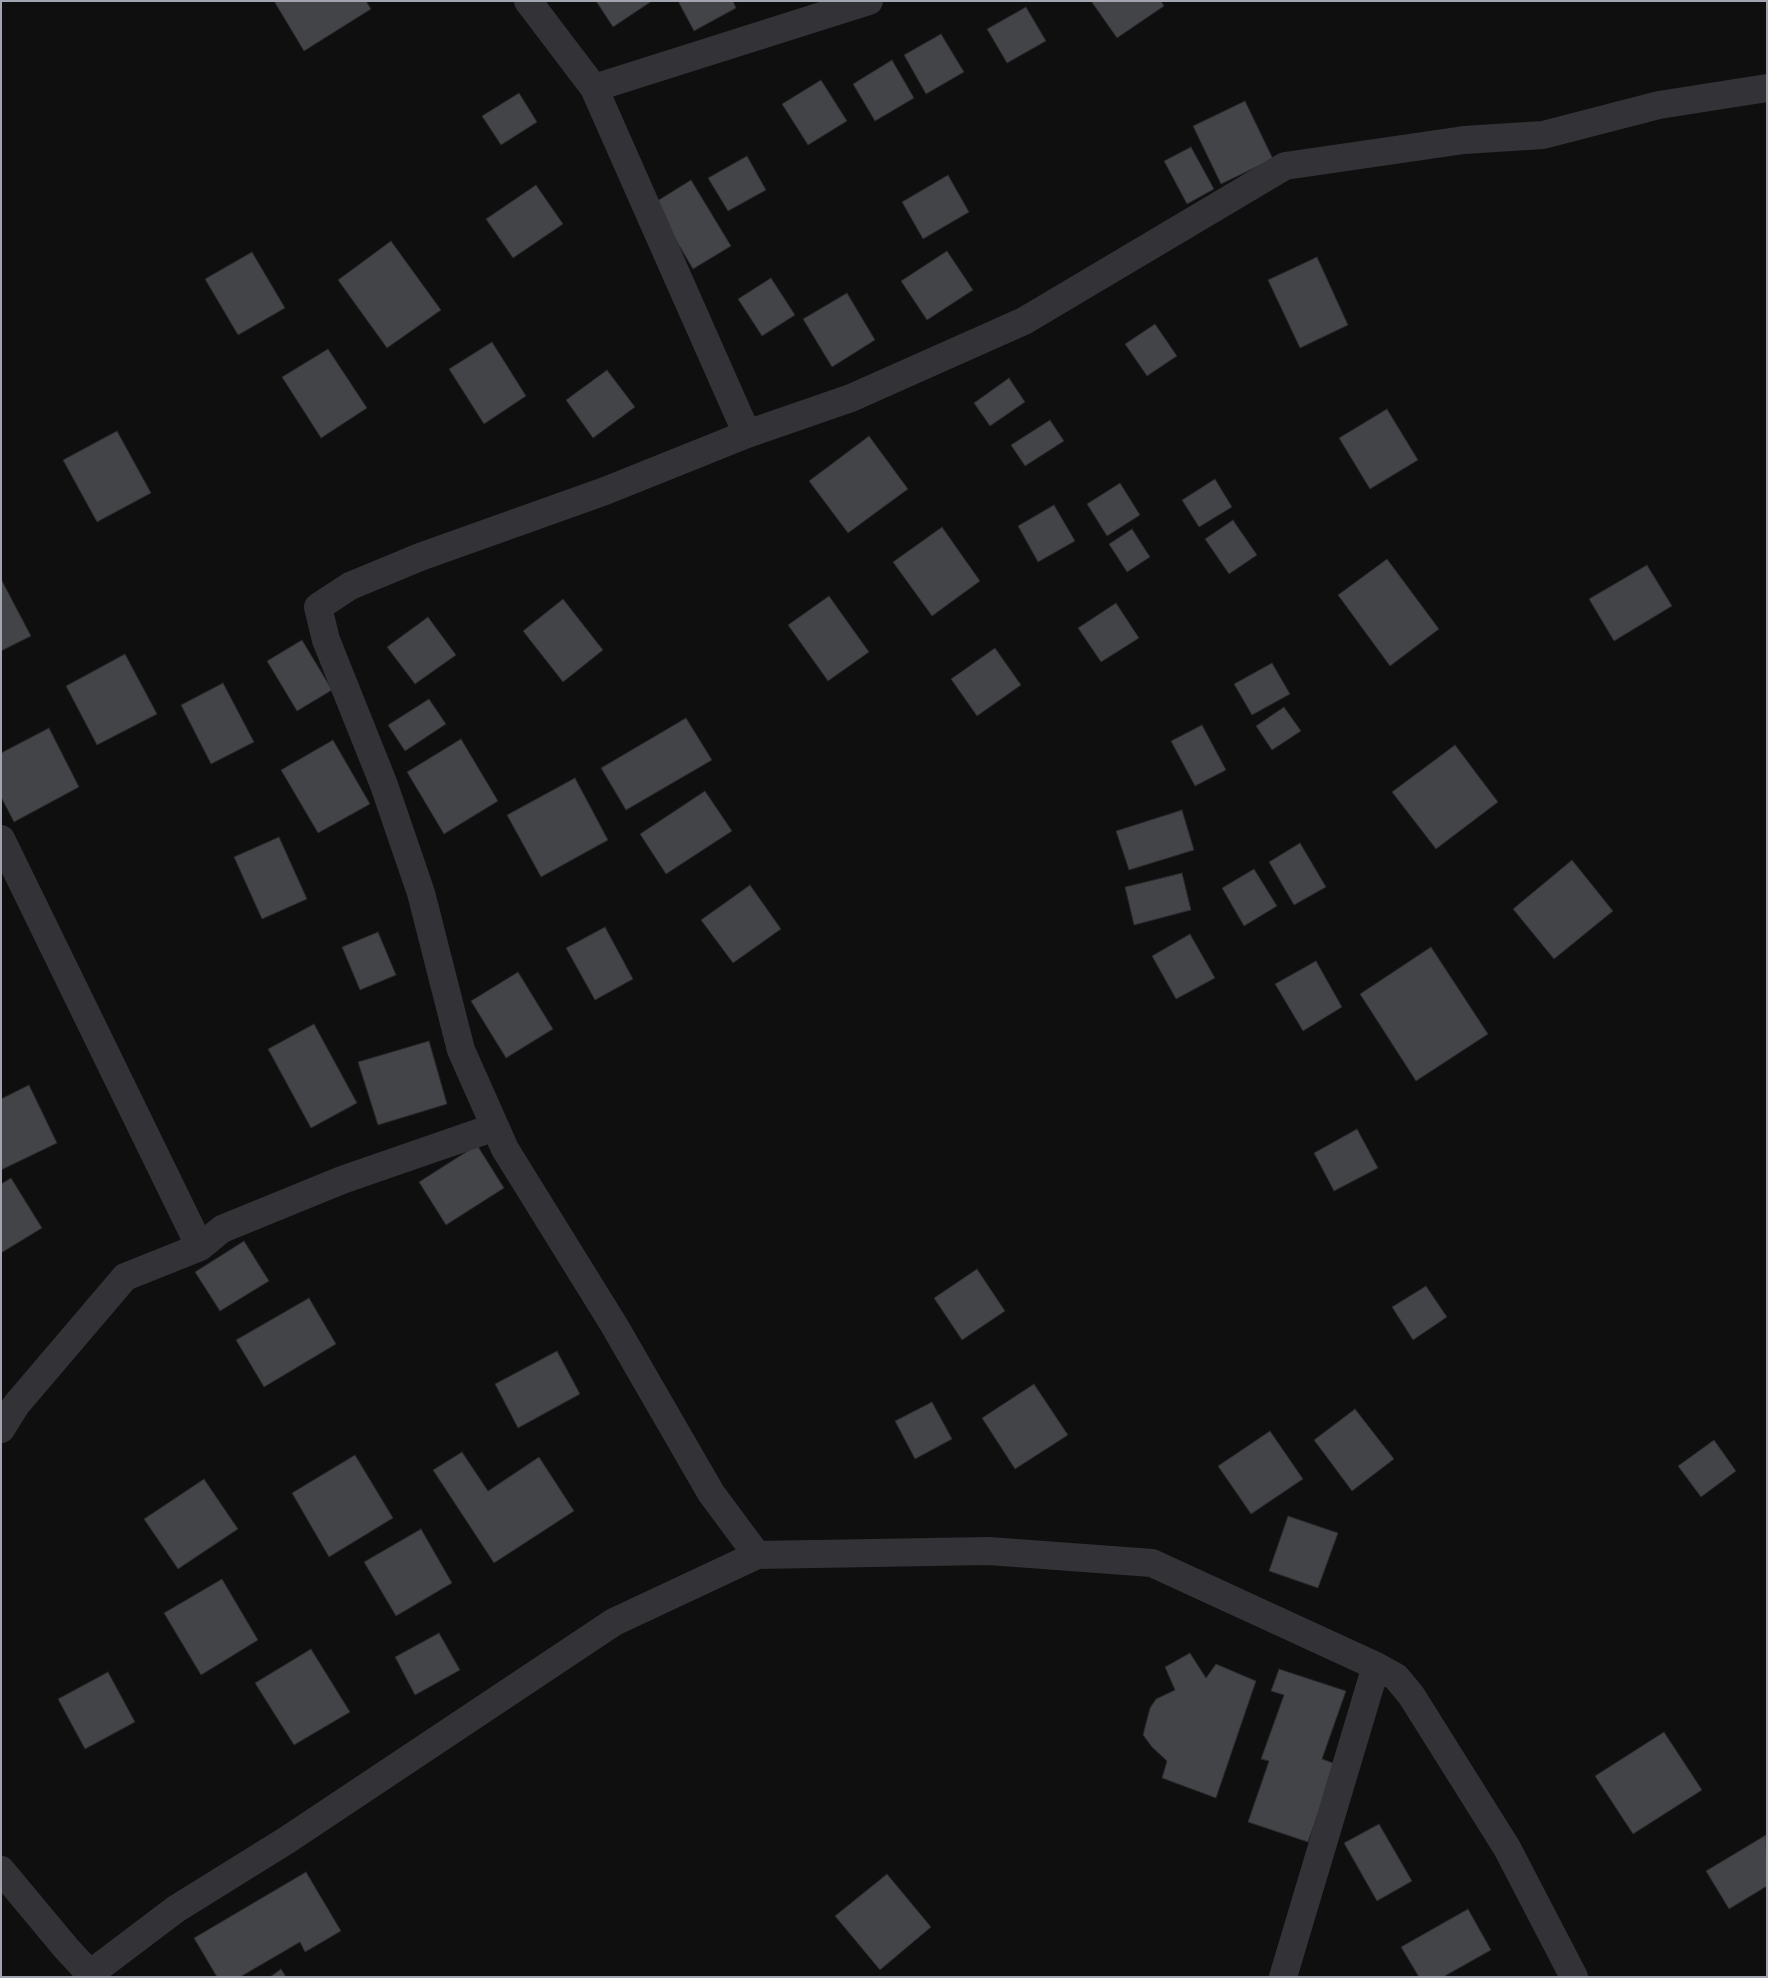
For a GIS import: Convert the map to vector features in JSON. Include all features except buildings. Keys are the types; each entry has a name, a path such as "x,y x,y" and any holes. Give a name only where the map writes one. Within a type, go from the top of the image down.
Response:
{"street":[{"path":"528,1 594,88 747,434"},
{"path":"594,88 869,1"},
{"path":"757,1555 710,1493 614,1325 505,1149 461,1050 420,893 384,785 326,640 318,607 350,586 420,557 605,491 747,434 851,398 1024,321 1285,166 1464,140 1543,135 1659,105 1767,88"},
{"path":"1,839 200,1247"},
{"path":"1,1428 16,1405 126,1277 200,1247 222,1229 342,1180 495,1127"},
{"path":"1,1870 89,1975 176,1910 286,1840 614,1622 757,1555 989,1551 1152,1563 1376,1666 1396,1677 1412,1695 1507,1848 1574,1977"},
{"path":"1283,1977 1376,1666"}]}
